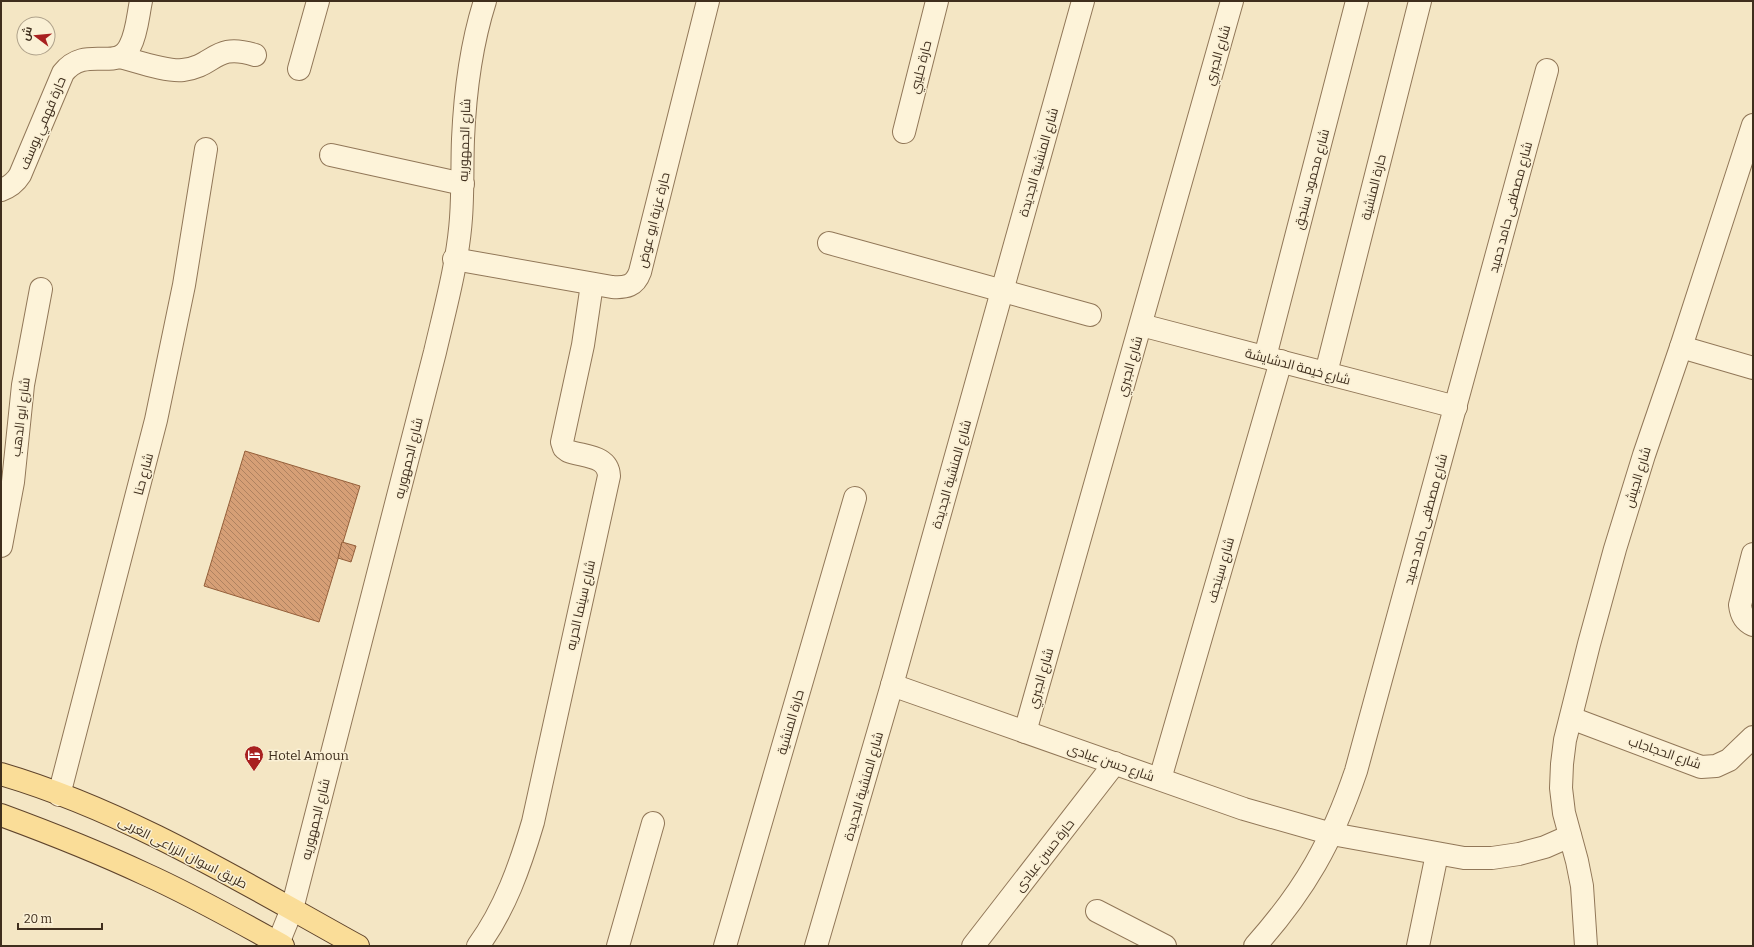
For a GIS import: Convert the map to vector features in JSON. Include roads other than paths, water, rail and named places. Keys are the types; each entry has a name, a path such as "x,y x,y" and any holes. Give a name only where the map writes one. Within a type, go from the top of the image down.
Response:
{"main road":[{"name":"طريق اسوان الزراعى الغربى","path":"2,778 59,795 110,815 160,839 358,946"},
{"path":"1,815 96,852 146,874 194,898 279,945"}],"street":[{"path":"120,57 130,46 141,1"},
{"path":"300,70 318,1"},
{"name":"شارع الجمهوريه","path":"279,945 292,909 435,352 461,220 466,95 472,52 485,1"},
{"name":"حارة عزبة ابو عوض","path":"454,259 612,287 627,287 638,278 708,1"},
{"name":"حارة حليبي","path":"904,132 937,1"},
{"name":"شارع المنشية الجديدة","path":"816,946 892,685 1082,1"},
{"name":"شارع الجبري","path":"1024,732 1232,1"},
{"name":"شارع محمود سنجق","path":"1273,359 1357,1"},
{"name":"حارة المنشية","path":"1326,373 1420,1"},
{"name":"حارة فهمي يوسف","path":"1,190 8,188 20,175 63,72 69,65 78,60 87,58 109,59 120,57 182,70 194,67 216,54 229,51 242,51 255,55"},
{"name":"شارع مصطفى حامد حميد","path":"1255,946 1298,894 1316,864 1332,834 1356,772 1547,70"},
{"name":"شارع الجيش","path":"1586,946 1582,886 1564,813 1561,788 1562,764 1571,718 1589,644 1615,549 1644,454 1681,347 1753,125"},
{"name":"شارع حنا","path":"59,795 156,420 185,278 206,149"},
{"path":"331,155 463,184"},
{"path":"829,243 1090,315"},
{"name":"شارع سينما الحريه","path":"478,946 498,913 512,884 524,854 533,822 609,476 609,470 602,461 568,452 564,448 562,442 582,345 592,284"},
{"name":"شارع ابو الدهب","path":"1,545 13,482 23,385 41,289"},
{"name":"شارع خيمة الدشايشة","path":"1141,325 1456,407"},
{"path":"1681,347 1753,368"},
{"name":"شارع سينجف","path":"1160,779 1273,359"},
{"name":"حارة المنشية","path":"725,946 855,498"},
{"path":"1753,554 1740,605 1741,612 1745,619 1753,625"},
{"name":"شارع حسن عبادى","path":"892,685 1244,809 1332,834 1464,858 1492,858 1519,854 1545,847 1570,836"},
{"name":"شارع الحجاجاب","path":"1571,718 1701,767 1716,766 1729,760 1753,737"},
{"name":"حارة حسن عبادى","path":"973,946 1115,763"},
{"path":"618,946 653,823"},
{"path":"1418,946 1437,854"},
{"path":"1097,911 1165,946"}],"place":[{"name":"Hotel Amoun","path":"254,772"}]}
